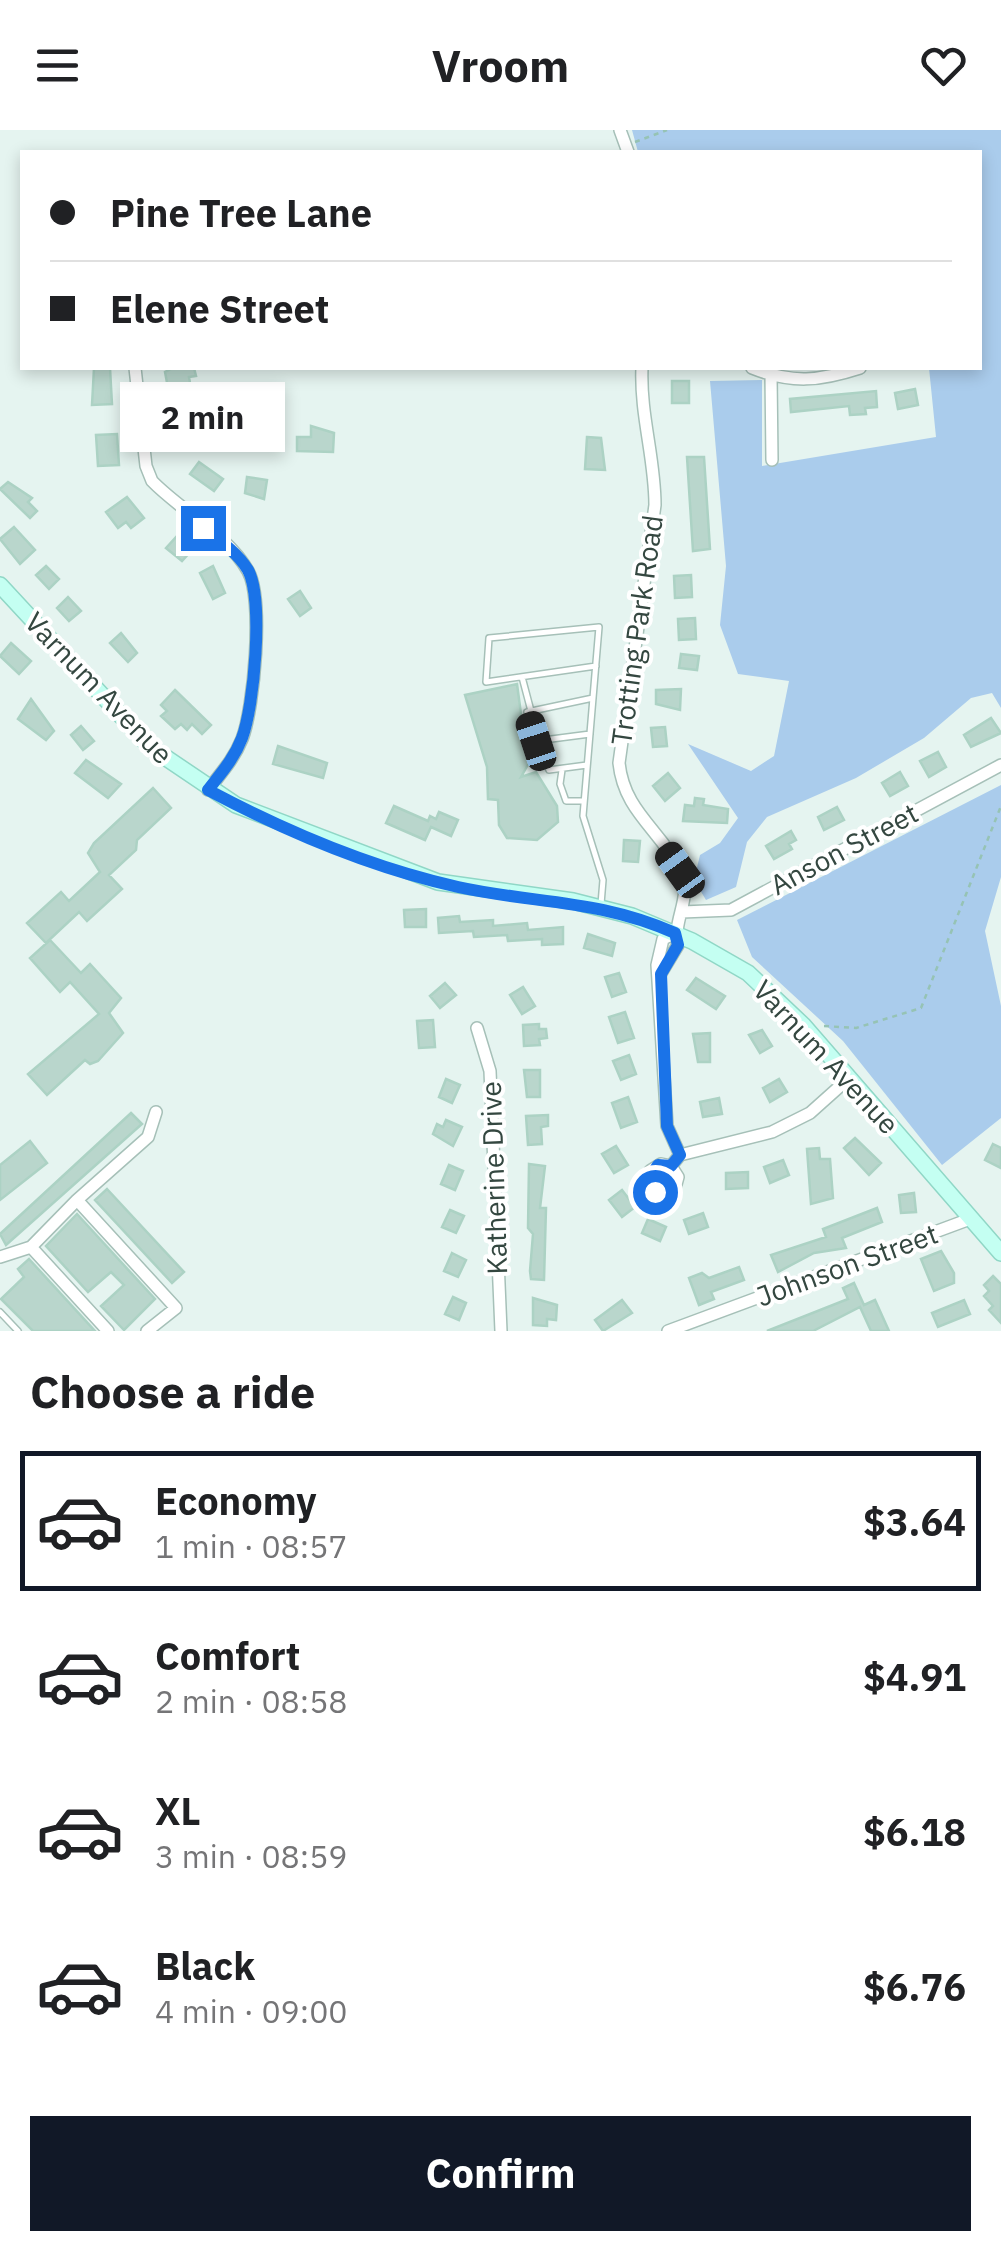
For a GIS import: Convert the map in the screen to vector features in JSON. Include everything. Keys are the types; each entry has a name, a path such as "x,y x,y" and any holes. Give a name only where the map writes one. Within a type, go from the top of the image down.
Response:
{"main road":[{"name":"Varnum Avenue","path":"0,585 132,731 208,790 276,824 426,878 485,892 600,907 675,933 748,973 803,1024 1001,1253"}],"street":[{"path":"620,130 626,149"},
{"path":"134,370 144,452 152,481 236,553 255,590 257,629 244,734 232,760 208,790"},
{"name":"Trotting Park Road","path":"642,370 641,406 655,474 654,505 619,763 621,784 631,807 680,870 684,884 682,912 675,933 678,945 661,974 667,1126 680,1155"},
{"path":"757,370 791,381 823,380 854,370"},
{"path":"771,375 772,460"},
{"name":"Anson Street","path":"682,912 731,910 1001,765"},
{"name":"Katherine Drive","path":"477,1028 490,1070 501,1331"},
{"path":"671,1166 680,1155 772,1132 810,1112 848,1078"},
{"path":"0,1256 31,1246 148,1137 156,1112"},
{"path":"77,1200 176,1308 147,1331"},
{"name":"Johnson Street","path":"668,1331 970,1219"},
{"path":"31,1246 108,1331"}],"lane":[{"path":"596,666 486,682 489,638 599,627 596,666 584,801 582,816 602,880 600,907"},
{"path":"522,676 531,711"},
{"path":"587,765 549,770 526,712 593,698"},
{"path":"536,741 590,734"},
{"path":"562,770 560,784 566,801 584,801"},
{"path":"0,1312 18,1331"}],"path":[{"path":"626,149 666,130"},
{"path":"803,1024 856,1028 922,1008 1001,806"}],"shaded area":[{"path":"632,130 1001,130 1001,708 992,693 971,698 924,738 856,778 767,817 747,842 736,887 706,900 694,880 700,855 720,843 738,818 688,744 751,771 774,756 789,681 738,674 720,625 726,566 710,381 762,380 762,466 936,437 929,370 982,370 982,150 637,150"},
{"path":"1001,785 1001,877 985,931 1001,1006 1001,1118 942,1165 843,1041 752,957 737,920"}],"building":[{"path":"94,370 110,370 112,404 92,405"},
{"path":"194,370 196,376 189,377 190,383 168,388 165,372"},
{"path":"672,381 689,381 689,403 672,403"},
{"path":"915,389 918,405 898,409 895,393"},
{"path":"876,391 877,407 865,408 866,414 850,415 849,406 791,412 790,399"},
{"path":"184,404 186,426 170,427 168,405"},
{"path":"311,426 334,433 333,452 297,451 297,437 311,437"},
{"path":"117,434 119,465 98,466 96,435"},
{"path":"587,437 601,438 605,470 585,469"},
{"path":"687,457 704,457 710,549 693,551"},
{"path":"199,462 223,479 214,491 190,474"},
{"path":"247,477 267,480 264,499 245,493"},
{"path":"8,482 32,498 28,502 37,511 30,518 0,489"},
{"path":"127,497 144,518 131,528 126,522 118,528 106,512"},
{"path":"14,527 35,550 20,564 0,539"},
{"path":"177,536 193,549 182,561 166,548"},
{"path":"46,566 59,579 49,589 36,575"},
{"path":"213,566 225,593 213,599 200,573"},
{"path":"691,575 692,597 675,598 674,576"},
{"path":"300,591 311,608 300,616 288,599"},
{"path":"68,597 81,611 69,621 57,608"},
{"path":"695,618 696,639 679,640 678,619"},
{"path":"121,633 137,653 128,662 110,643"},
{"path":"11,643 31,661 19,674 0,656"},
{"path":"681,654 699,656 697,670 679,668"},
{"path":"517,684 521,714 535,752 521,777 536,772 557,806 558,822 537,840 507,838 499,825 498,800 488,799 487,767 465,695"},
{"path":"681,689 680,710 656,704 656,690"},
{"path":"175,690 211,725 202,734 192,724 187,730 181,724 175,729 161,716 167,711 161,705"},
{"path":"31,699 54,731 46,740 18,719"},
{"path":"991,718 1001,733 971,747 964,735"},
{"path":"81,726 94,741 83,750 71,735"},
{"path":"665,727 667,746 653,747 651,728"},
{"path":"278,746 327,763 323,778 273,764"},
{"path":"938,752 946,767 929,777 920,761"},
{"path":"86,760 121,784 108,798 75,773"},
{"path":"900,772 908,786 890,796 882,783"},
{"path":"668,773 680,788 665,801 653,786"},
{"path":"153,788 171,808 137,840 136,850 109,875 122,889 87,921 79,912 46,943 27,923 61,892 69,901 100,872 88,853 94,843"},
{"path":"695,798 704,799 703,805 728,809 727,823 683,821 685,805 694,806"},
{"path":"394,806 428,821 430,816 436,819 439,812 458,820 451,836 431,827 425,840 386,823"},
{"path":"837,807 844,820 824,830 818,817"},
{"path":"791,831 796,840 789,844 792,849 774,859 766,846"},
{"path":"624,840 640,841 638,862 623,861"},
{"path":"426,909 426,927 405,927 404,910"},
{"path":"459,916 460,922 493,920 493,926 527,923 528,930 563,927 563,944 542,945 542,939 508,941 507,935 474,937 473,931 439,933 438,918"},
{"path":"588,934 615,943 612,956 584,948"},
{"path":"50,940 81,973 90,964 121,998 109,1013 123,1033 98,1061 90,1064 85,1060 47,1095 28,1074 99,1014 70,982 60,992 30,958"},
{"path":"619,973 626,992 612,997 605,977"},
{"path":"696,978 725,996 716,1009 687,990"},
{"path":"445,983 456,995 440,1008 430,996"},
{"path":"523,987 535,1006 522,1014 510,995"},
{"path":"625,1012 634,1038 618,1043 609,1017"},
{"path":"433,1020 435,1047 419,1048 417,1021"},
{"path":"539,1024 539,1029 546,1029 547,1038 539,1039 540,1045 524,1046 523,1025"},
{"path":"762,1030 772,1046 760,1053 749,1035"},
{"path":"710,1033 710,1062 698,1062 693,1034"},
{"path":"629,1055 636,1074 621,1080 613,1061"},
{"path":"524,1070 540,1070 540,1097 527,1097"},
{"path":"446,1079 460,1085 452,1103 439,1097"},
{"path":"779,1079 787,1092 770,1102 763,1088"},
{"path":"628,1097 637,1122 621,1128 612,1103"},
{"path":"719,1098 722,1114 703,1117 700,1102"},
{"path":"131,1113 142,1124 6,1245 0,1234"},
{"path":"548,1115 548,1126 541,1127 542,1144 528,1145 526,1116"},
{"path":"446,1120 462,1127 453,1146 433,1134 437,1124 443,1127"},
{"path":"855,1138 881,1163 869,1175 844,1148"},
{"path":"30,1141 47,1163 0,1200 0,1165"},
{"path":"993,1144 1001,1148 1001,1168 985,1160"},
{"path":"616,1146 628,1165 614,1173 602,1154"},
{"path":"819,1148 820,1159 830,1159 833,1198 811,1204 807,1149"},
{"path":"783,1160 789,1175 770,1183 764,1167"},
{"path":"529,1164 545,1166 540,1208 546,1208 544,1280 531,1279"},
{"path":"449,1165 463,1171 455,1190 441,1184"},
{"path":"748,1172 748,1188 726,1189 726,1173"},
{"path":"107,1189 184,1272 172,1283 95,1200"},
{"path":"622,1190 635,1207 622,1217 609,1200"},
{"path":"914,1193 916,1212 901,1213 899,1195"},
{"path":"877,1208 882,1222 842,1238 846,1248 814,1253 778,1272 771,1255 826,1237 823,1229"},
{"path":"450,1210 464,1216 456,1233 442,1227"},
{"path":"703,1213 708,1227 689,1234 684,1220"},
{"path":"77,1214 155,1299 124,1330 101,1306 124,1285 111,1272 88,1292 46,1246"},
{"path":"648,1219 666,1227 660,1241 642,1233"},
{"path":"941,1251 954,1273 954,1283 934,1291 921,1259"},
{"path":"452,1253 466,1260 458,1277 444,1271"},
{"path":"29,1259 95,1331 33,1331 1,1299 24,1277 18,1269"},
{"path":"739,1267 744,1280 711,1292 714,1299 699,1305 689,1278 702,1273 709,1278"},
{"path":"993,1276 1001,1284 1001,1323 989,1310 993,1306 984,1296 989,1291 984,1285"},
{"path":"854,1283 864,1305 875,1300 889,1331 871,1331 860,1307 813,1331 767,1331 848,1299 843,1288"},
{"path":"453,1297 466,1303 459,1320 445,1314"},
{"path":"533,1298 557,1305 556,1320 547,1319 547,1326 533,1325"},
{"path":"622,1300 632,1313 603,1331 595,1320"},
{"path":"964,1300 970,1314 938,1327 932,1313"}],"route":[{"path":"203,528 236,553 249,572 258,607 244,734 232,760 208,790 276,824 414,875 485,892 590,904 675,933 678,945 661,974 667,1126 680,1155 671,1166 658,1165 650,1171 648,1180 655,1192"}]}
